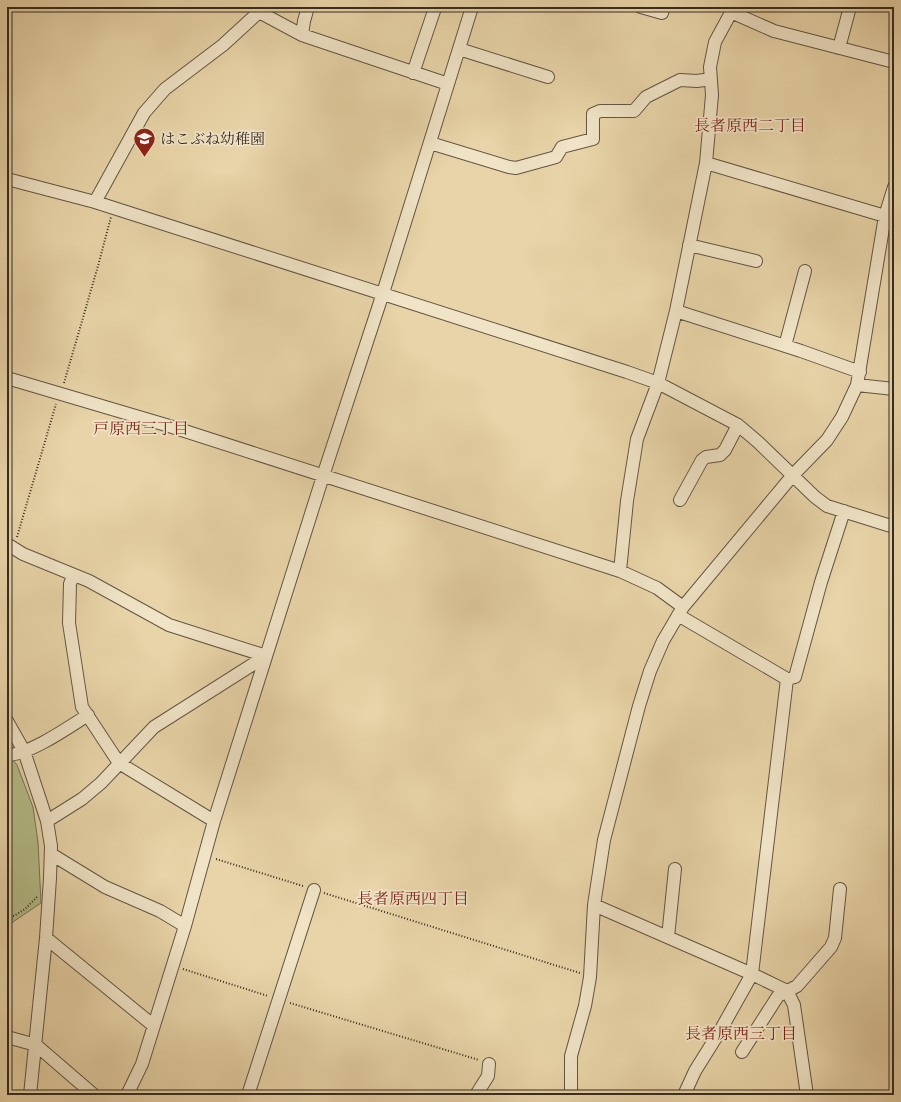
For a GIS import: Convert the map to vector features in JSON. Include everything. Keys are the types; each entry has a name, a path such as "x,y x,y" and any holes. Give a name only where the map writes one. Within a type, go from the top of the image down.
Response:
{"street":[{"path":"302,35 308,7"},
{"path":"127,1095 142,1064 185,926 214,821 323,476 383,293 472,7"},
{"path":"641,7 662,13 664,7"},
{"path":"839,48 850,7"},
{"path":"414,73 435,8"},
{"path":"95,202 144,113 165,89 222,45 258,9 302,35 448,84"},
{"path":"620,571 627,501 637,439 658,383 676,311 706,163 712,95 710,67 715,42 732,9 774,31 894,62"},
{"path":"459,49 548,77"},
{"path":"430,143 516,168 556,157 562,147 594,139 592,114 600,111 634,111 646,97 680,80 697,81 711,79"},
{"path":"706,163 885,216"},
{"path":"7,179 95,202 383,293 658,383 738,425 758,442 815,497 827,506 894,527"},
{"path":"571,1095 571,1056 585,1006 590,977 594,905 604,840 639,706 650,670 680,611 793,475 827,440 842,417 857,385 860,372 885,216 894,187"},
{"path":"689,245 756,261"},
{"path":"785,346 805,271"},
{"path":"676,311 860,372"},
{"path":"7,378 166,425 620,571 657,588 680,611 787,679 794,677 821,582 844,511"},
{"path":"857,385 894,389"},
{"path":"680,500 702,460 706,457 715,457 720,455 725,450 738,425"},
{"path":"10,546 23,554 88,581 169,625 266,656"},
{"path":"73,576 70,584 69,623 82,707 120,763 214,821"},
{"path":"47,821 82,799 101,783 154,727 266,656"},
{"path":"684,1095 695,1071 720,1031 752,974 787,679"},
{"path":"7,755 13,755 39,744 88,715"},
{"path":"7,721 24,751 47,821 51,846 46,938 30,1095"},
{"path":"51,854 105,887 160,911 185,926"},
{"path":"668,936 675,869"},
{"path":"742,1052 778,996 796,986 831,947 835,938 840,889"},
{"path":"248,1095 314,890"},
{"path":"594,905 668,936 787,991 794,1005 807,1095"},
{"path":"46,938 154,1026"},
{"path":"7,1037 36,1045 94,1095"},
{"path":"476,1095 488,1076 490,1064"}],"path":[{"path":"10,546 59,394 63,386 114,208"},
{"path":"204,855 590,977"},
{"path":"7,923 14,916 25,909 50,885"},
{"path":"7,916 14,916"},
{"path":"172,965 490,1064"}],"green space":[{"path":"7,760 13,760 17,765 33,807 38,842 41,903 7,926"}],"place":[{"name":"はこぶね幼稚園","path":"144,158"}],"district":[{"name":"長者原西二丁目","path":"750,125"},
{"name":"戸原西三丁目","path":"141,428"},
{"name":"長者原西四丁目","path":"413,898"},
{"name":"長者原西三丁目","path":"741,1033"}]}
